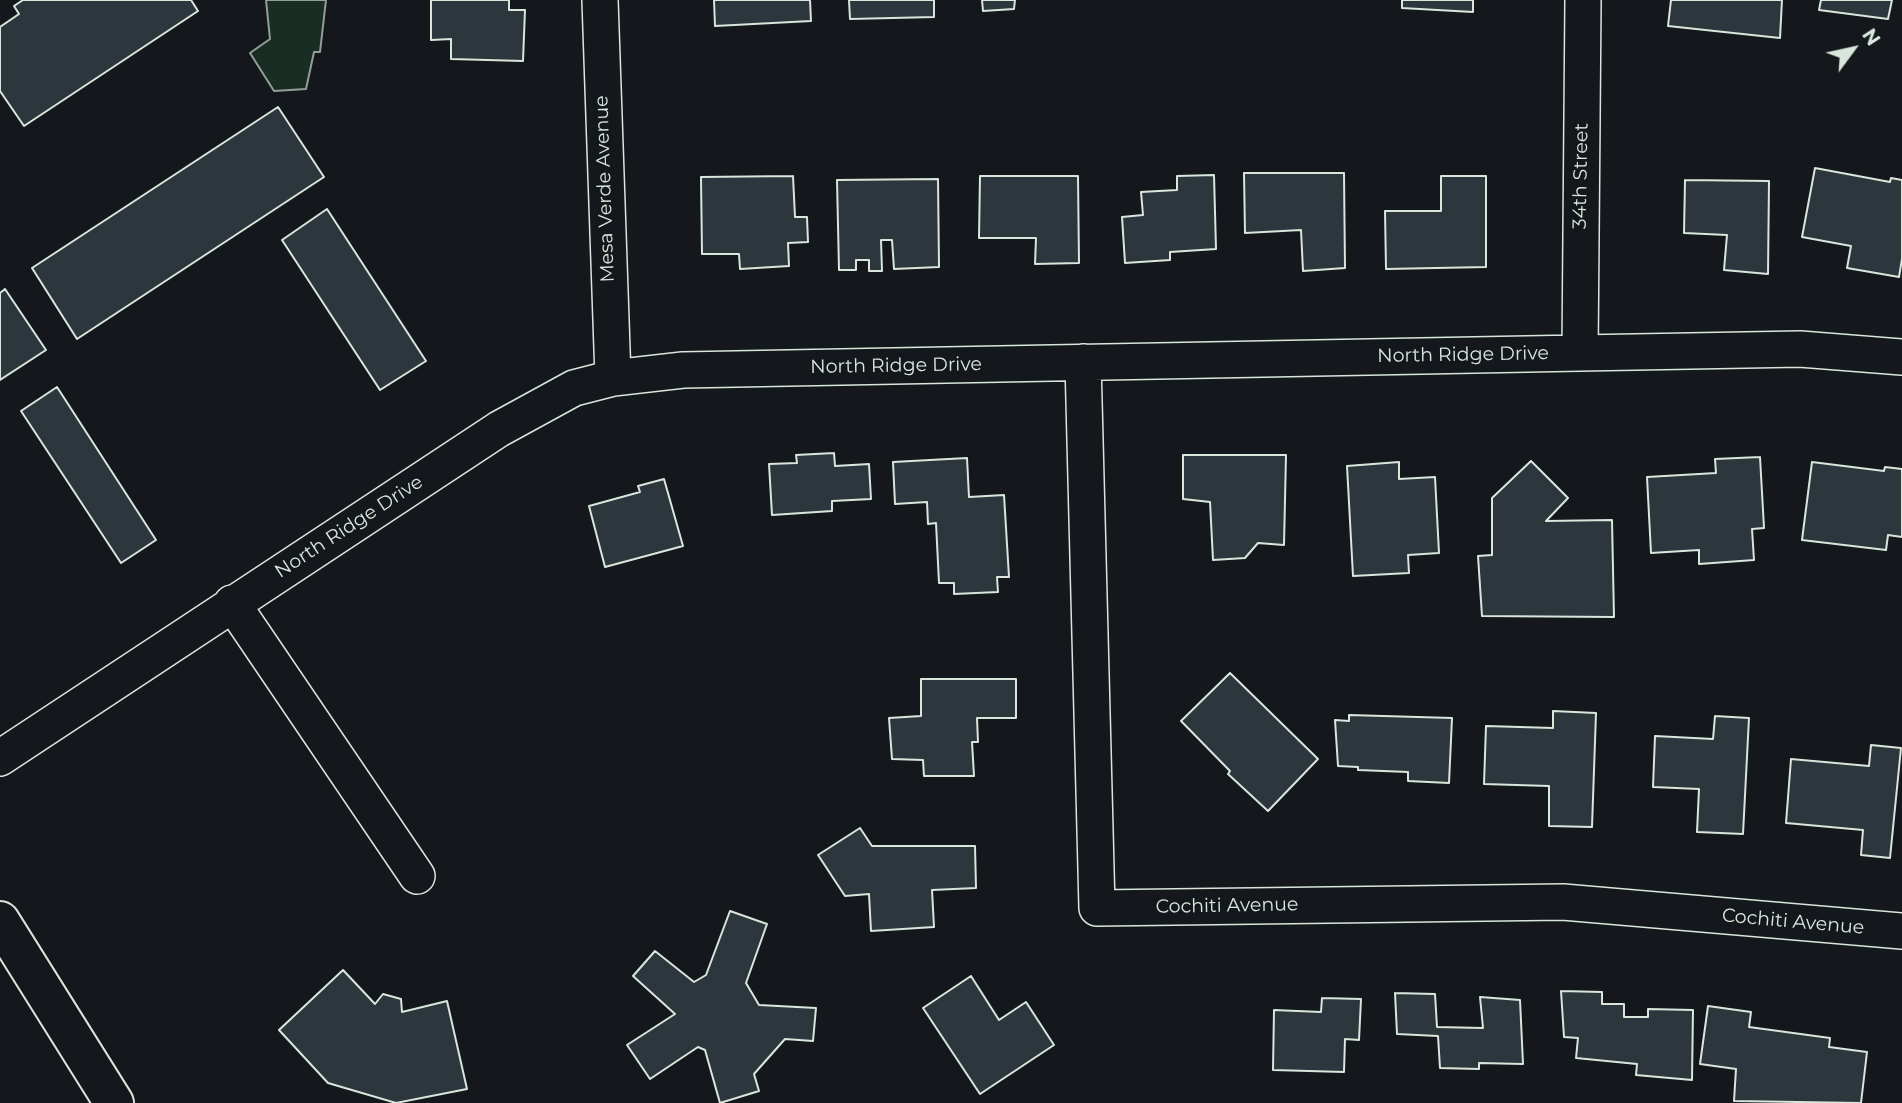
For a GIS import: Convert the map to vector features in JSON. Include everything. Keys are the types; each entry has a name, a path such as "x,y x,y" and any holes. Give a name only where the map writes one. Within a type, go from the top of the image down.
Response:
{"main road":[{"path":"0,921 114,1103"}],"street":[{"name":"Mesa Verde Avenue","path":"600,0 612,378"},
{"name":"34th Street","path":"1580,353 1583,0"},
{"name":"North Ridge Drive","path":"0,758 509,423 574,388 612,378 683,370 1800,349 1902,357"},
{"name":"Cochiti Avenue","path":"1083,362 1097,908 1563,902 1902,931"},
{"path":"232,603 417,876"}],"green space":[{"path":"266,0 326,0 320,52 314,52 306,89 274,91 250,53 270,39"}],"building":[{"path":"23,0 191,0 198,11 24,126 0,91 0,27 19,14 14,6"},
{"path":"431,0 509,0 509,10 525,10 523,61 451,59 451,39 431,40"},
{"path":"714,0 810,0 811,21 715,26"},
{"path":"849,0 934,0 934,17 850,19"},
{"path":"982,0 1015,0 1014,9 983,11"},
{"path":"1402,0 1473,0 1473,12 1402,8"},
{"path":"1671,0 1782,0 1780,38 1668,26"},
{"path":"1821,0 1892,0 1888,19 1819,10"},
{"path":"278,107 324,177 77,339 32,268"},
{"path":"1815,168 1890,182 1891,178 1902,180 1902,259 1899,277 1847,268 1851,246 1802,237"},
{"path":"1244,173 1344,173 1345,268 1303,271 1301,230 1245,233"},
{"path":"1214,175 1216,249 1170,252 1170,260 1125,263 1122,217 1143,215 1141,192 1177,190 1177,176"},
{"path":"793,176 795,217 807,217 808,242 788,243 789,266 740,269 739,254 702,254 701,177"},
{"path":"980,176 1078,176 1079,263 1035,264 1036,238 979,238"},
{"path":"1441,176 1486,176 1486,267 1386,269 1385,211 1441,211"},
{"path":"938,179 939,267 894,269 892,240 881,240 882,271 869,271 869,260 856,260 856,270 839,270 837,180"},
{"path":"1685,180 1769,181 1768,274 1724,270 1727,235 1684,233"},
{"path":"327,209 426,361 380,390 282,240"},
{"path":"5,289 46,350 0,380 0,293"},
{"path":"57,387 156,540 121,563 21,411"},
{"path":"834,453 835,466 869,464 871,499 832,501 832,511 772,515 769,464 797,463 796,455"},
{"path":"1183,455 1286,455 1284,545 1258,543 1245,558 1213,560 1210,502 1183,499"},
{"path":"1760,457 1764,528 1752,529 1754,560 1699,564 1699,550 1651,553 1647,477 1716,473 1715,459"},
{"path":"967,458 969,497 1004,495 1009,577 997,577 998,592 954,594 954,583 939,583 936,523 928,524 927,502 895,504 893,462"},
{"path":"1531,461 1568,498 1546,521 1612,520 1614,617 1482,616 1478,556 1492,555 1492,498"},
{"path":"1399,462 1399,479 1435,477 1439,553 1408,555 1409,573 1353,576 1347,466"},
{"path":"1812,462 1884,471 1885,467 1902,469 1902,537 1888,535 1886,550 1802,540"},
{"path":"664,479 683,546 605,567 589,506 640,492 638,486"},
{"path":"1230,673 1318,759 1268,811 1228,774 1230,771 1181,721"},
{"path":"921,679 1016,679 1016,718 977,718 978,742 972,742 974,776 924,776 923,760 892,759 889,718 921,716"},
{"path":"1553,711 1596,713 1592,827 1549,826 1549,786 1484,784 1486,726 1553,728"},
{"path":"1349,715 1452,718 1449,783 1408,781 1408,772 1358,770 1358,767 1338,766 1335,720 1349,721"},
{"path":"1715,716 1749,718 1743,834 1697,832 1699,789 1653,787 1655,736 1713,739"},
{"path":"1871,745 1901,748 1890,858 1861,855 1863,830 1786,823 1791,759 1869,766"},
{"path":"860,828 872,846 975,846 976,888 932,890 934,927 871,931 869,894 845,896 818,855"},
{"path":"730,911 767,924 746,983 759,1005 816,1008 813,1041 785,1039 754,1074 759,1091 720,1103 705,1050 698,1047 650,1079 627,1045 675,1014 633,976 655,951 694,982 706,975"},
{"path":"343,970 375,1004 383,994 401,999 402,1012 447,1001 467,1089 396,1103 328,1083 279,1030"},
{"path":"971,976 999,1020 1026,1002 1054,1045 980,1094 923,1008"},
{"path":"1561,991 1602,992 1602,1004 1624,1004 1624,1017 1648,1017 1648,1009 1693,1010 1692,1080 1636,1075 1637,1064 1576,1058 1578,1038 1564,1037"},
{"path":"1395,993 1435,994 1437,1027 1483,1028 1480,997 1520,1000 1523,1064 1479,1063 1479,1069 1440,1068 1438,1036 1397,1034"},
{"path":"1322,998 1361,999 1359,1040 1345,1039 1344,1072 1273,1070 1274,1010 1321,1012"},
{"path":"1708,1006 1751,1012 1749,1027 1830,1038 1829,1047 1867,1052 1861,1103 1734,1101 1736,1069 1700,1064"}]}
